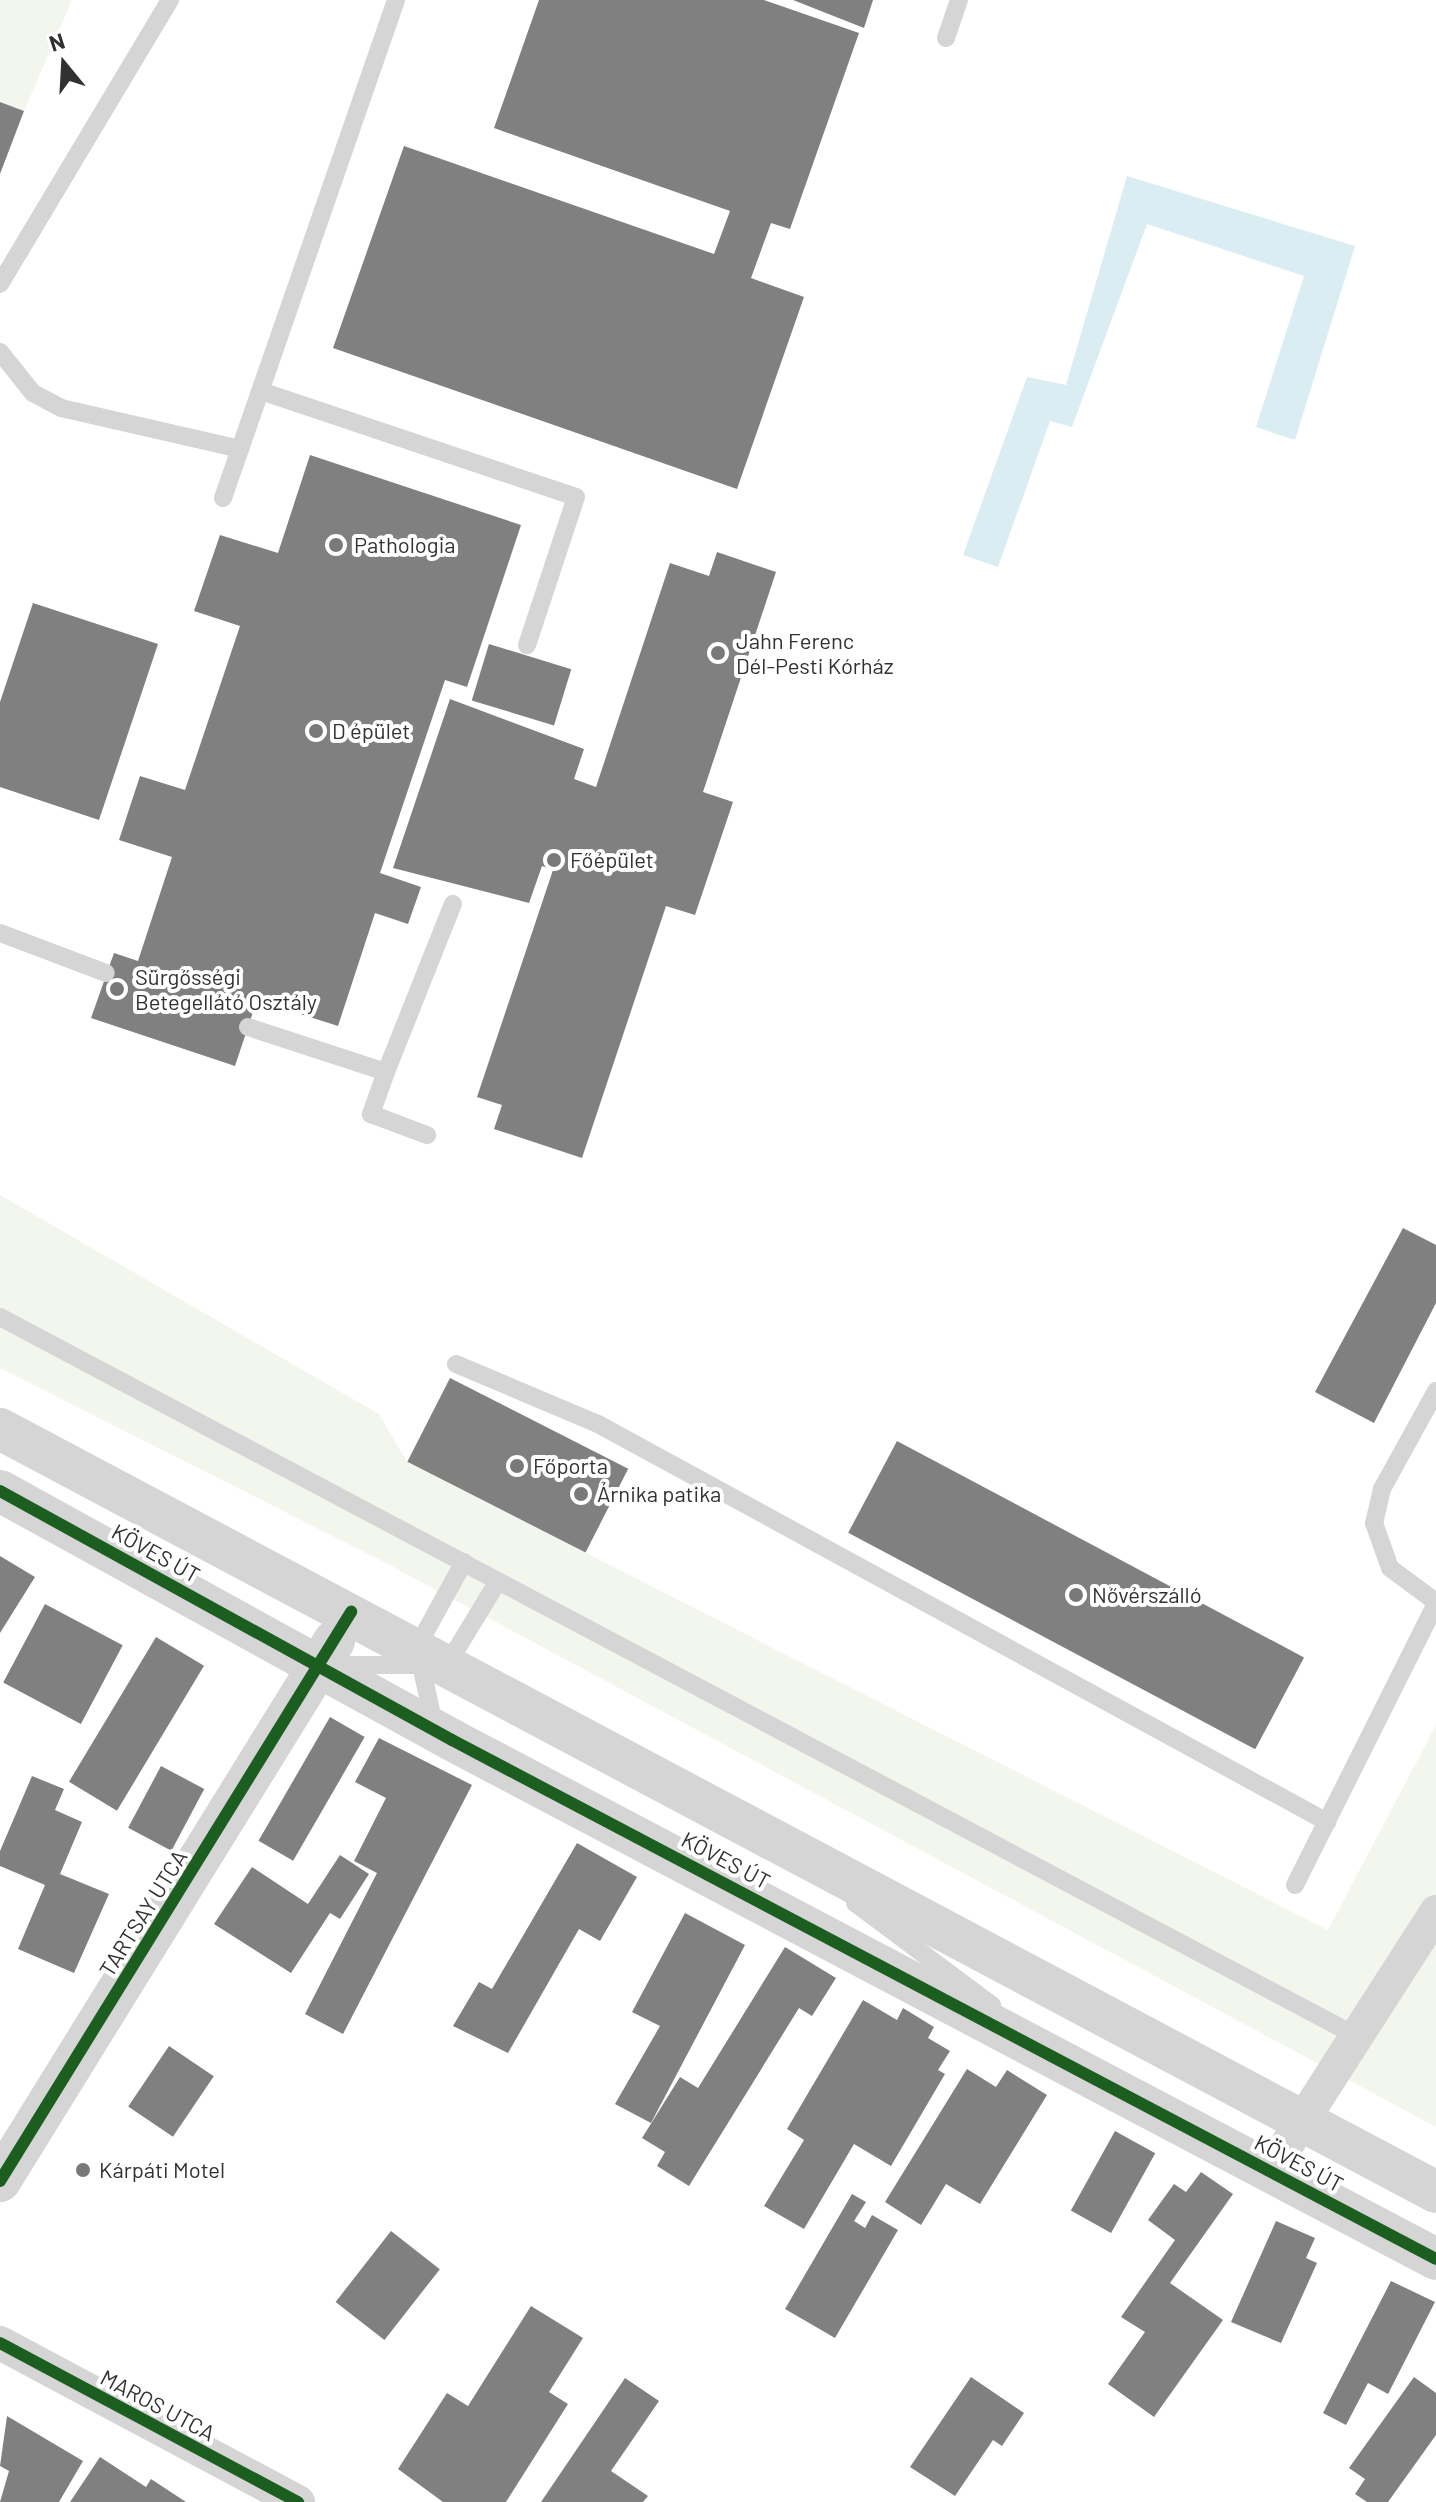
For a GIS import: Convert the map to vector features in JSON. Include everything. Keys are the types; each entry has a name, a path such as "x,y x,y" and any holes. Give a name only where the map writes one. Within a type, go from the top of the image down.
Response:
{"street":[{"name":"KÖVES ÚT","path":"0,1429 351,1612 428,1659 779,1846 1301,2117 1436,2192"},
{"name":"KÖVES ÚT","path":"0,1491 436,1731 1062,2058 1436,2259"},
{"name":"TARTSAY UTCA","path":"0,2181 351,1612"},
{"path":"320,1665 428,1659"},
{"path":"1270,2171 1301,2117 1436,1912"},
{"name":"MAROS UTCA","path":"0,2343 298,2502"}],"lane":[{"path":"0,284 170,0"},
{"path":"223,498 396,0"},
{"path":"946,38 959,0"},
{"path":"0,352 33,393 61,408 240,449"},
{"path":"261,391 576,497 527,645"},
{"path":"427,1135 371,1114 453,904"},
{"path":"0,933 106,973"},
{"path":"248,1027 386,1072"},
{"path":"0,1317 1356,2036"},
{"path":"456,1364 598,1424 1327,1822"},
{"path":"1295,1885 1436,1603 1383,1559 1374,1523 1382,1489 1436,1391"},
{"path":"436,1731 428,1659 464,1562"},
{"path":"428,1659 498,1581"},
{"name":"KÖVES ÚT","path":"779,1846 1062,2058"}],"shaded area":[{"path":"0,0 72,0 24,111 0,102"},
{"path":"1127,176 1355,246 1295,440 1256,427 1304,276 1147,224 1072,427 1050,421 998,567 963,555 1027,377 1066,385"},
{"path":"0,1195 379,1414 407,1462 1328,1930 1436,1725 1436,2127 384,1562 0,1368"}],"building":[{"path":"539,0 764,0 859,33 790,229 771,223 751,278 804,297 737,489 333,348 404,146 714,254 730,211 494,128"},
{"path":"793,0 873,0 864,28"},
{"path":"0,102 24,111 0,174"},
{"name":"D épület","path":"310,455 521,525 467,687 445,680 380,873 421,887 408,924 375,913 338,1026 257,1000 235,1066 91,1018 114,953 138,961 172,857 119,840 140,776 185,790 240,626 194,611 220,535 278,553"},
{"name":"Főépület","path":"717,552 776,572 703,792 733,802 695,915 666,906 582,1158 494,1129 502,1105 477,1097 553,870 542,866 529,903 393,868 450,699 584,749 574,779 596,787 670,563 709,576"},
{"path":"33,603 158,644 99,820 0,787 0,702"},
{"path":"489,644 571,669 554,726 472,700"},
{"path":"1403,1228 1436,1245 1436,1303 1374,1423 1315,1392"},
{"name":"Főporta","path":"450,1378 628,1469 586,1553 407,1462"},
{"name":"Nővérszálló","path":"897,1441 1304,1657 1255,1749 848,1533"},
{"path":"0,1556 35,1577 0,1633"},
{"path":"45,1604 123,1645 81,1724 3,1683"},
{"path":"156,1637 204,1666 117,1811 69,1782"},
{"path":"330,1717 365,1737 293,1861 258,1841"},
{"path":"379,1738 472,1785 343,2034 305,2014 377,1873 354,1861 386,1798 355,1782"},
{"path":"161,1766 204,1789 171,1851 128,1828"},
{"path":"32,1776 64,1789 55,1810 82,1822 60,1874 109,1894 74,1973 18,1949 45,1885 0,1866 0,1851"},
{"path":"577,1843 637,1877 600,1941 579,1929 508,2053 453,2026 479,1982 492,1989"},
{"path":"340,1855 369,1874 340,1919 330,1913 291,1973 214,1924 252,1867 308,1904"},
{"path":"685,1913 745,1945 651,2123 615,2104 660,2026 632,2012"},
{"path":"785,1947 836,1978 812,2016 799,2008 689,2186 657,2166 665,2152 642,2138 680,2077 698,2088"},
{"path":"863,2000 897,2020 903,2008 934,2027 928,2038 950,2051 938,2070 945,2074 891,2166 854,2144 804,2229 764,2206 804,2140 787,2129"},
{"path":"169,2046 214,2076 173,2137 128,2107"},
{"path":"967,2069 996,2087 1007,2070 1047,2095 980,2204 946,2184 921,2225 885,2202"},
{"path":"1115,2131 1155,2153 1111,2233 1071,2211"},
{"path":"1201,2172 1233,2194 1170,2283 1223,2320 1154,2417 1108,2384 1145,2332 1121,2317 1175,2240 1148,2220 1174,2184 1186,2192"},
{"path":"852,2194 866,2202 854,2221 865,2228 872,2215 898,2230 835,2338 785,2309"},
{"path":"1276,2221 1315,2238 1306,2258 1317,2263 1281,2343 1231,2322"},
{"path":"391,2231 440,2269 384,2340 336,2302"},
{"path":"1391,2281 1435,2302 1388,2394 1368,2383 1346,2425 1323,2413"},
{"path":"531,2306 583,2338 549,2392 568,2404 506,2502 443,2502 398,2469 447,2393 468,2406"},
{"path":"971,2377 1024,2413 1002,2446 993,2440 955,2496 910,2467"},
{"path":"1414,2377 1436,2393 1436,2435 1388,2502 1367,2502 1355,2494 1365,2479 1349,2468"},
{"path":"625,2378 659,2401 611,2471 648,2496 643,2502 541,2502"},
{"path":"7,2416 83,2461 59,2502 0,2502 9,2471 0,2466"},
{"path":"100,2457 146,2487 151,2479 186,2502 70,2502"}],"cycle path":[{"path":"0,1491 452,1740 1436,2259"},
{"path":"0,2181 351,1612"},
{"path":"0,2343 298,2502"}],"place":[{"name":"Pathologia","path":"336,545"},
{"name":"Jahn Ferenc Dél-Pesti Kórház","path":"718,653"},
{"name":"D épület","path":"316,731"},
{"name":"Főépület","path":"554,860"},
{"name":"Sürgősségi Betegellátó Osztály","path":"117,989"},
{"name":"Főporta","path":"517,1466"},
{"name":"Árnika patika","path":"581,1494"},
{"name":"Nővérszálló","path":"1076,1595"},
{"name":"Kárpáti Motel","path":"83,2170"}]}
